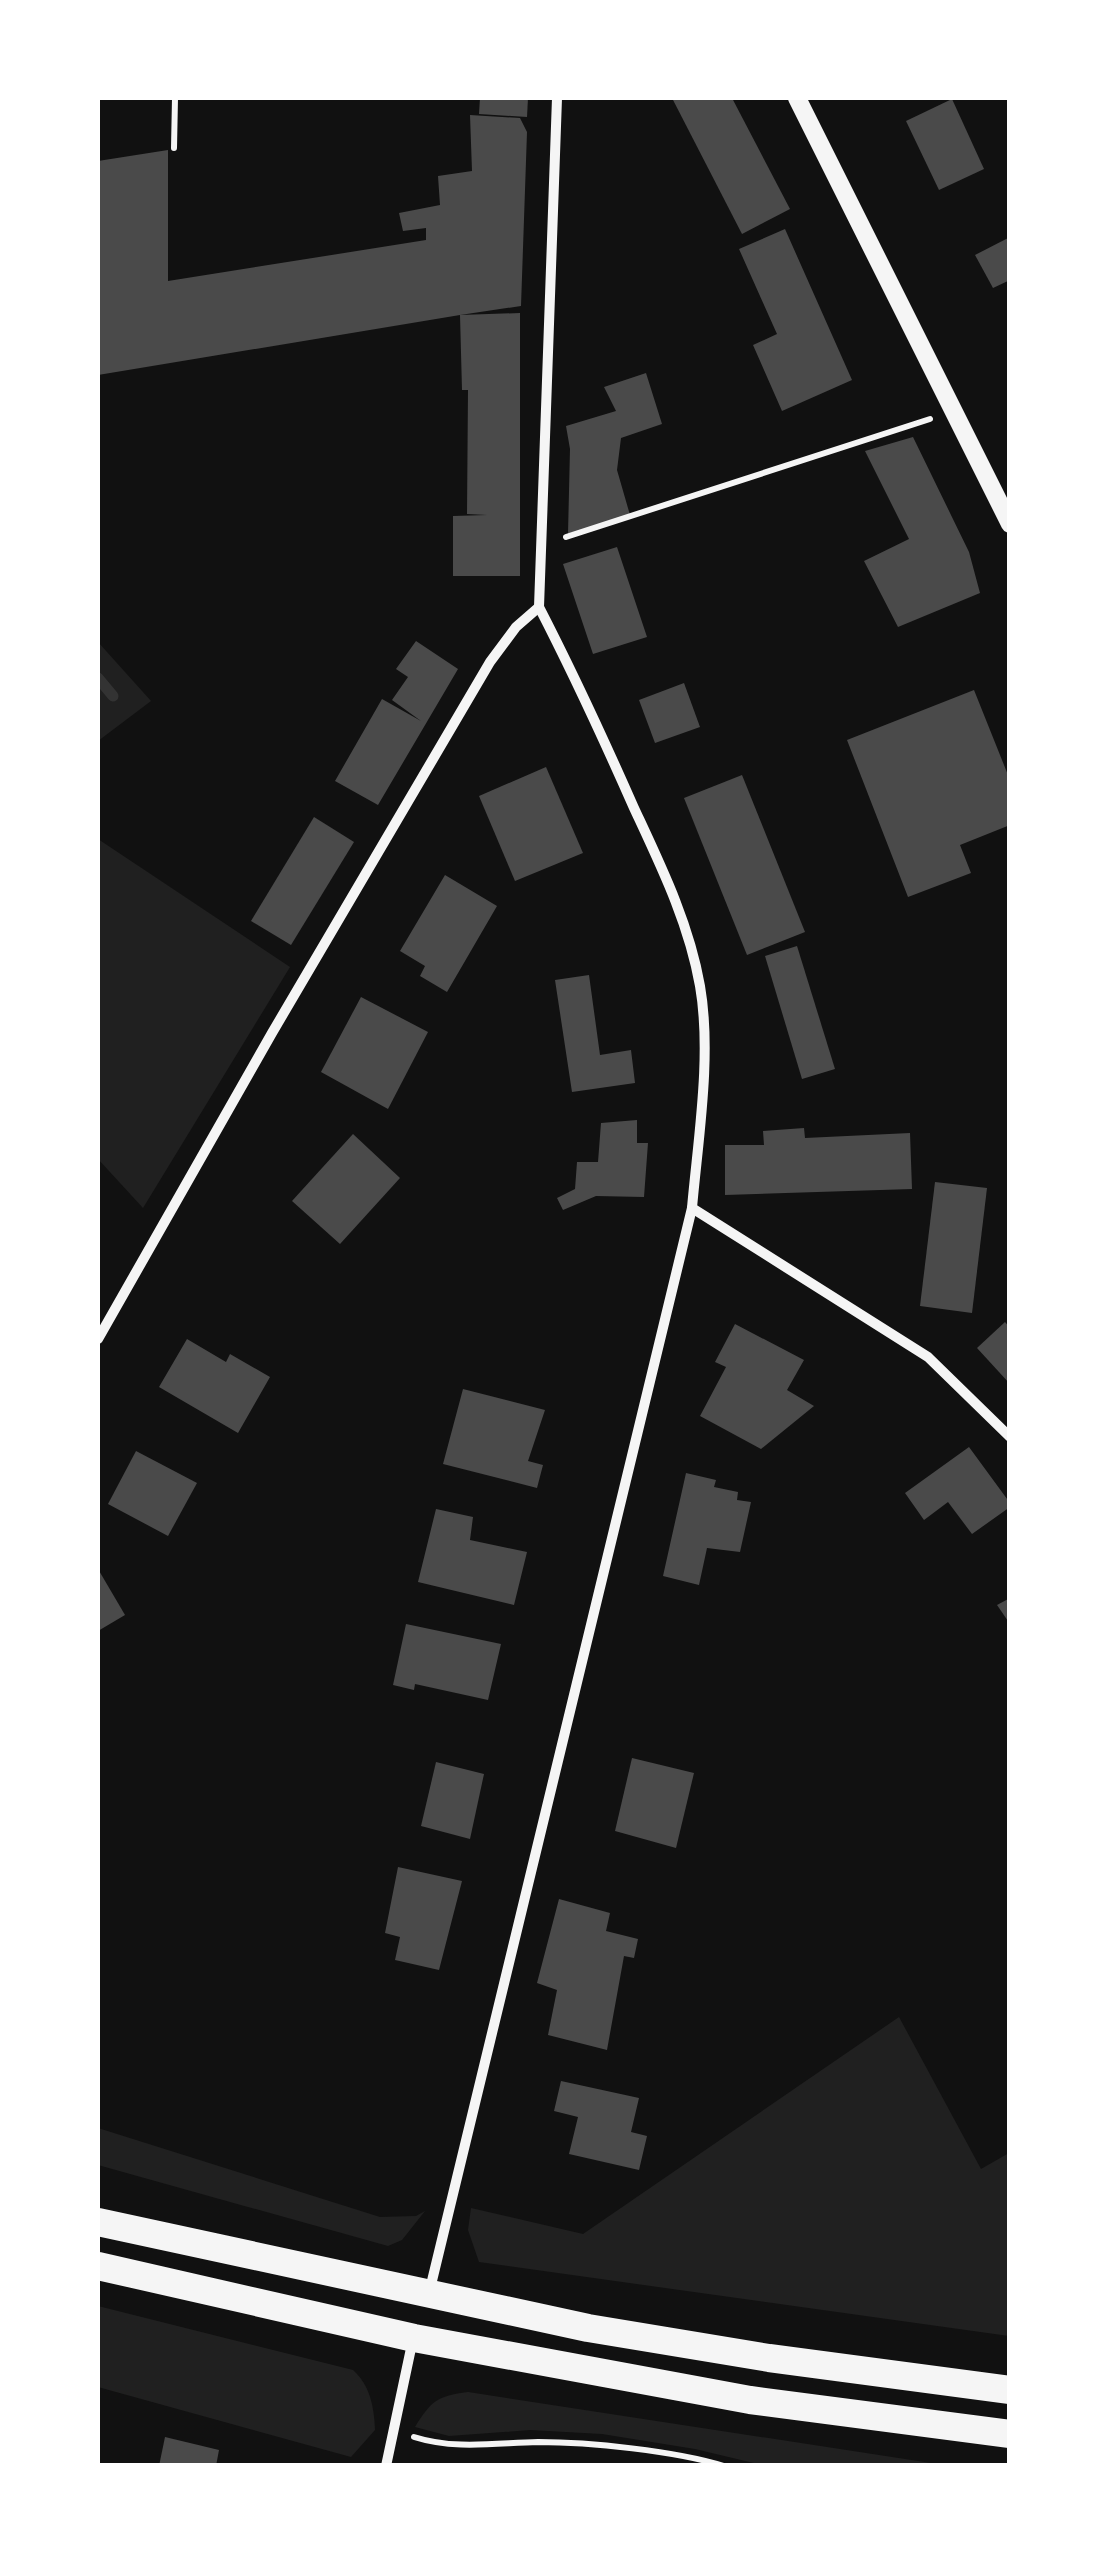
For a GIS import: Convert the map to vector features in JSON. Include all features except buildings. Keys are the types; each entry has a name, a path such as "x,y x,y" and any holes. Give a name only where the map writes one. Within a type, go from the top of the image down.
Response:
{"highway":[{"path":"98,2222 588,2328 769,2358 1010,2390"},
{"path":"98,2266 414,2338 750,2400 1010,2434"}],"street":[{"path":"428,2295 692,1208 703,1078 701,990 678,903 539,607 557,98"},
{"path":"797,98 1010,524"},
{"path":"98,1339 490,662 516,627 539,607"},
{"path":"692,1208 928,1357 1010,1437"},
{"path":"386,2466 414,2338"}],"path":[{"path":"174,98 174,148"},
{"path":"541,545 900,429"},
{"path":"394,2431 447,2445 592,2445 724,2466"}],"shaded area":[{"path":"98,642 151,701 98,741"},
{"path":"98,839 290,967 143,1208 98,1159"},
{"path":"899,2017 981,2169 1009,2153 1009,2336 479,2262 468,2230 471,2208 583,2234"},
{"path":"98,2128 380,2217 416,2216 425,2211 402,2240 388,2246 98,2165"},
{"path":"98,2306 353,2370 370,2397 375,2430 351,2457 98,2387"},
{"path":"468,2392 944,2465 762,2465 602,2434 530,2430 449,2436 415,2427 436,2401"}],"waterway":[{"path":"98,678 113,696"}]}
